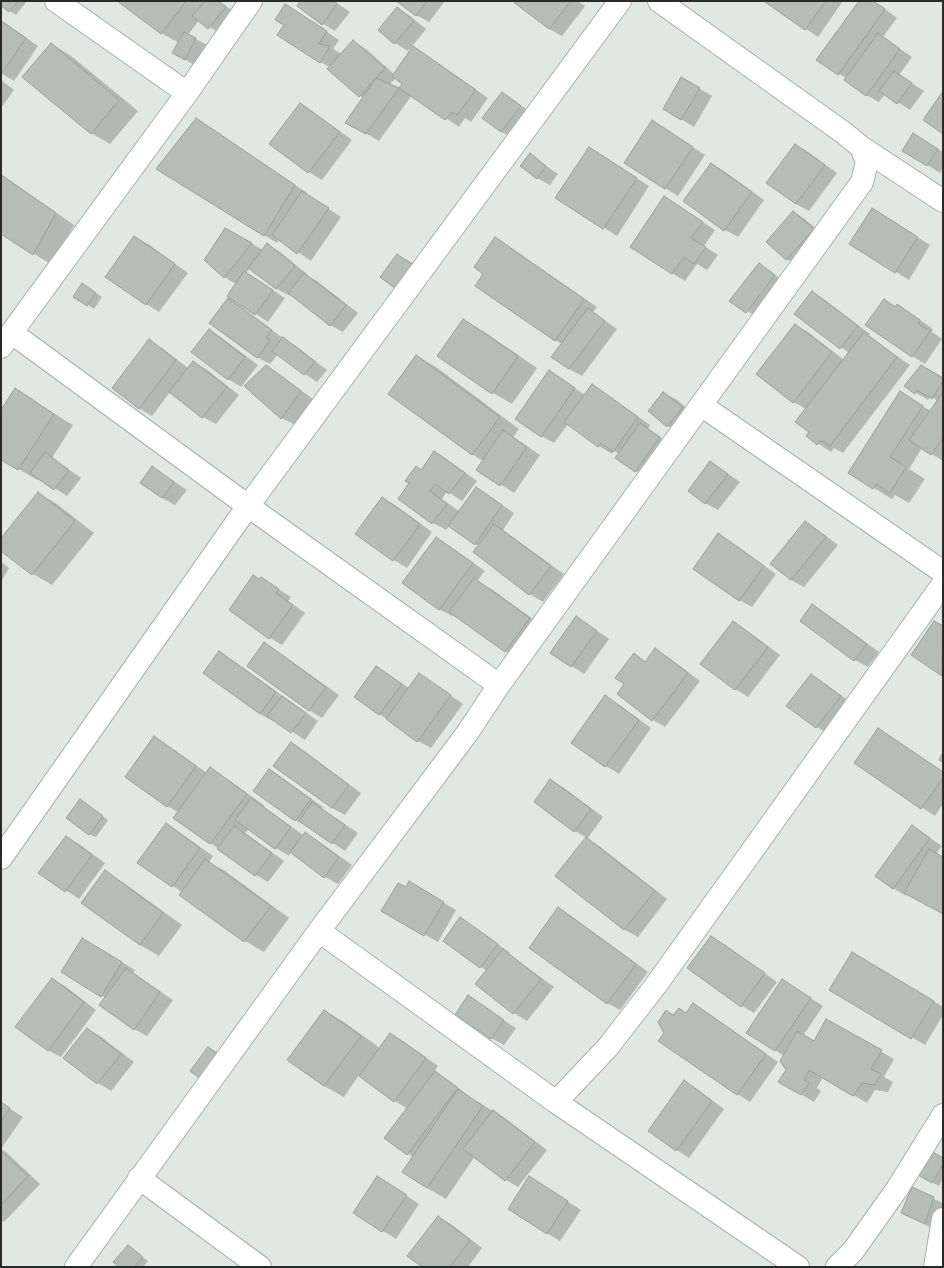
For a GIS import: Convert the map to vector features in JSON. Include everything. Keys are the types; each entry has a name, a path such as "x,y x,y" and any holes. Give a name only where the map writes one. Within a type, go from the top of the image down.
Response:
{"street":[{"path":"56,1 187,93"},
{"path":"251,1 187,93 7,340 248,506 499,685"},
{"path":"1,858 248,506 620,1"},
{"path":"659,1 844,133 860,147 943,201"},
{"path":"76,1267 319,931 468,732 499,685 862,182 867,162 860,147"},
{"path":"701,405 943,572"},
{"path":"556,1102 608,1047 656,985 943,584"},
{"path":"319,931 556,1102 798,1267"},
{"path":"837,1267 853,1251 897,1189 943,1116"},
{"path":"139,1178 260,1267"},
{"path":"935,1267 943,1218"}],"building":[{"path":"1,1 18,1 9,12 1,6"},
{"path":"117,1 186,1 161,34"},
{"path":"205,1 218,1 226,7 208,29 192,16"},
{"path":"300,1 333,1 337,4 322,25 297,6"},
{"path":"396,1 427,1 416,16"},
{"path":"512,1 571,1 549,29"},
{"path":"826,1 805,30 765,2"},
{"path":"859,1 873,1 885,9 838,75 816,60"},
{"path":"285,4 327,31 319,44 330,46 320,63 277,35 284,25 275,20"},
{"path":"397,7 414,21 394,44 378,30"},
{"path":"1,21 26,38 1,74"},
{"path":"184,32 196,38 185,60 172,53"},
{"path":"878,33 900,49 866,96 844,80"},
{"path":"353,40 385,68 359,97 327,69"},
{"path":"51,43 119,100 91,134 22,77"},
{"path":"413,46 476,90 457,115 452,112 445,120 399,88 402,84 392,76"},
{"path":"894,71 912,83 897,104 879,91"},
{"path":"681,77 700,88 681,120 663,109"},
{"path":"376,78 399,88 366,134 345,123"},
{"path":"943,91 943,134 923,120"},
{"path":"502,92 521,106 501,132 482,118"},
{"path":"300,103 340,132 308,173 269,144"},
{"path":"196,118 295,185 264,236 156,169"},
{"path":"652,120 693,147 665,189 624,163"},
{"path":"913,133 938,149 927,166 902,151"},
{"path":"795,144 825,165 796,204 766,183"},
{"path":"589,147 637,178 603,229 555,198"},
{"path":"530,153 546,166 537,179 520,166"},
{"path":"711,163 752,192 724,231 683,201"},
{"path":"1,175 56,213 33,255 1,234"},
{"path":"302,191 329,208 297,254 272,235"},
{"path":"664,196 703,222 691,238 706,247 694,264 684,257 672,274 630,247"},
{"path":"872,208 918,237 895,273 849,244"},
{"path":"793,211 814,229 786,260 766,242"},
{"path":"225,228 252,243 224,278 204,260"},
{"path":"134,236 175,264 146,305 105,277"},
{"path":"495,237 584,299 555,341 475,286 483,274 474,267"},
{"path":"267,243 295,266 276,289 248,268"},
{"path":"397,254 414,266 396,289 380,277"},
{"path":"759,263 775,275 746,313 729,301"},
{"path":"244,271 273,290 255,315 227,296"},
{"path":"304,273 346,305 330,326 288,293"},
{"path":"82,283 96,293 87,306 73,297"},
{"path":"812,291 858,326 840,349 794,314"},
{"path":"228,298 272,330 266,338 270,340 257,358 209,323"},
{"path":"884,299 895,307 897,304 920,320 919,324 930,331 912,357 865,325"},
{"path":"588,308 605,321 569,369 551,357"},
{"path":"463,319 518,356 492,394 437,356"},
{"path":"795,324 832,352 793,403 756,374"},
{"path":"209,329 245,357 228,380 191,352"},
{"path":"864,332 897,357 830,446 821,440 817,445 806,436 809,432 795,422"},
{"path":"283,337 315,362 304,375 272,351"},
{"path":"149,339 176,360 139,409 112,388"},
{"path":"416,355 500,417 472,455 388,394"},
{"path":"193,361 227,387 202,418 169,392"},
{"path":"266,365 301,391 281,419 244,386"},
{"path":"921,365 943,378 943,381 932,399 917,390 915,394 904,386"},
{"path":"549,370 575,388 541,437 515,419"},
{"path":"592,384 638,417 613,452 601,443 598,447 564,422"},
{"path":"15,388 54,414 18,470 1,460 1,410"},
{"path":"900,391 923,406 890,457 906,467 890,493 876,484 873,489 848,473"},
{"path":"663,392 683,407 667,427 648,411"},
{"path":"943,392 943,438 931,455 909,440"},
{"path":"640,423 660,437 635,472 615,458"},
{"path":"503,430 527,447 500,486 476,470"},
{"path":"434,451 465,473 449,494 435,484 430,491 447,504 432,524 398,499 409,483 405,481 416,466 421,470"},
{"path":"45,452 69,470 54,490 30,473"},
{"path":"710,461 728,474 705,504 688,491"},
{"path":"152,466 174,482 162,498 140,483"},
{"path":"476,487 502,505 475,545 448,526"},
{"path":"38,492 75,521 32,575 1,551 1,538"},
{"path":"382,497 420,524 393,561 355,534"},
{"path":"805,521 826,537 791,580 770,564"},
{"path":"494,524 551,566 529,595 473,552"},
{"path":"718,533 764,566 739,601 693,569"},
{"path":"436,537 473,563 439,610 402,583"},
{"path":"253,575 259,579 261,577 279,589 276,593 293,605 269,639 229,610"},
{"path":"474,578 530,618 505,652 449,612"},
{"path":"812,604 867,644 854,661 800,621"},
{"path":"576,616 597,631 571,667 550,653"},
{"path":"733,621 768,647 735,690 700,664"},
{"path":"934,621 943,626 942,676 911,655"},
{"path":"264,642 326,687 309,711 247,666"},
{"path":"655,648 688,673 652,721 617,694 624,684 615,678 634,653 645,662"},
{"path":"219,651 276,692 260,714 203,673"},
{"path":"376,666 402,684 379,715 354,697"},
{"path":"419,673 451,695 417,742 386,719"},
{"path":"811,674 841,696 816,728 786,706"},
{"path":"605,695 639,720 605,767 571,743"},
{"path":"282,696 306,713 291,733 267,716"},
{"path":"878,728 943,772 943,778 921,809 854,763"},
{"path":"154,736 196,766 167,807 125,777"},
{"path":"291,742 349,785 332,808 273,766"},
{"path":"943,752 943,762 939,760"},
{"path":"210,767 247,794 210,844 173,818"},
{"path":"269,769 311,799 295,821 253,791"},
{"path":"550,779 591,809 574,832 534,802"},
{"path":"251,798 291,827 275,849 235,820"},
{"path":"80,799 103,816 89,835 66,818"},
{"path":"312,802 345,825 332,844 299,821"},
{"path":"166,823 200,848 172,887 137,863"},
{"path":"912,825 930,838 893,889 875,876"},
{"path":"234,826 272,853 255,876 217,849"},
{"path":"305,832 339,857 324,878 290,852"},
{"path":"66,836 92,855 65,892 38,873"},
{"path":"586,837 655,891 624,930 555,876"},
{"path":"929,849 943,857 943,914 904,893"},
{"path":"205,859 271,906 244,942 179,895"},
{"path":"105,870 163,913 140,945 81,903"},
{"path":"409,881 444,902 424,936 381,911 398,883 406,887"},
{"path":"558,907 636,964 607,1004 529,948"},
{"path":"460,917 498,944 480,968 443,941"},
{"path":"711,936 765,973 741,1007 687,968"},
{"path":"82,938 122,962 101,997 61,972"},
{"path":"503,949 541,979 513,1014 475,984"},
{"path":"852,952 934,1001 911,1039 829,990"},
{"path":"126,968 160,992 134,1030 99,1005"},
{"path":"52,978 84,1002 48,1051 15,1027"},
{"path":"782,979 811,998 775,1051 746,1033"},
{"path":"468,995 504,1020 491,1039 455,1015"},
{"path":"693,1003 766,1054 737,1095 658,1041 664,1033 658,1022 666,1010 673,1015 679,1008 686,1013"},
{"path":"324,1010 361,1036 324,1086 287,1060"},
{"path":"826,1019 882,1050 871,1069 881,1074 875,1085 862,1083 853,1096 809,1070 804,1080 809,1083 801,1095 778,1082 786,1070 780,1061 797,1031 814,1041"},
{"path":"87,1028 121,1054 97,1084 63,1058"},
{"path":"390,1033 426,1058 394,1102 359,1076"},
{"path":"208,1047 220,1055 202,1080 190,1071"},
{"path":"435,1071 458,1088 407,1155 384,1138"},
{"path":"684,1080 712,1101 676,1151 648,1131"},
{"path":"458,1089 483,1106 427,1188 402,1172"},
{"path":"1,1102 10,1108 1,1122"},
{"path":"493,1110 535,1142 505,1181 463,1149"},
{"path":"926,1148 943,1158 943,1164 932,1183 913,1172"},
{"path":"1,1151 28,1176 1,1205"},
{"path":"377,1176 407,1195 382,1232 353,1213"},
{"path":"529,1176 568,1201 547,1234 508,1209"},
{"path":"912,1187 934,1197 925,1224 901,1213"},
{"path":"438,1216 470,1240 450,1267 422,1267 407,1256"},
{"path":"128,1245 143,1257 134,1267 119,1267 113,1262"}]}
